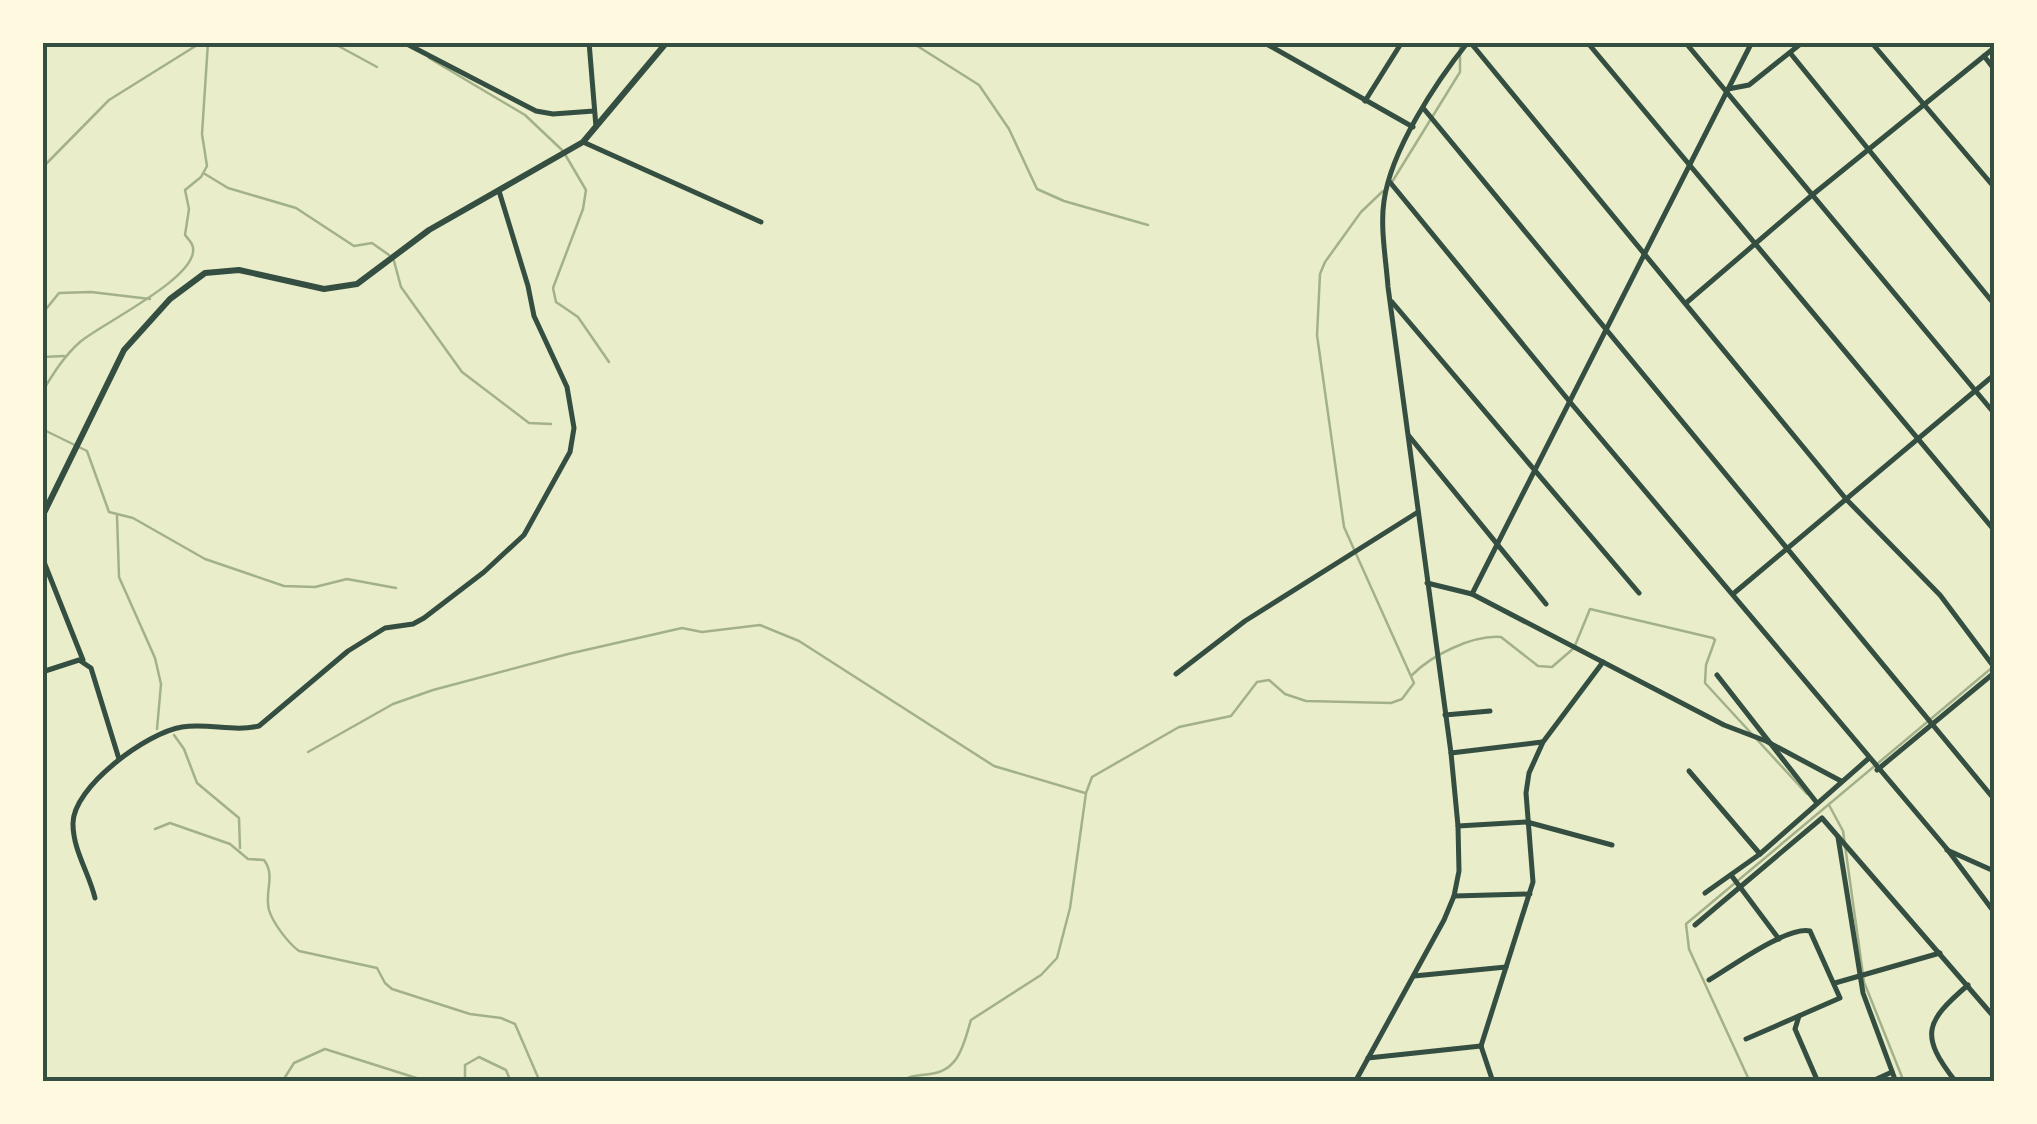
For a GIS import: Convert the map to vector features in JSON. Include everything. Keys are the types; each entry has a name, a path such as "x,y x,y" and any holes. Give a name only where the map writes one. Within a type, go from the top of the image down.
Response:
{"street":[{"path":"403,42 536,111 594,111"},
{"path":"589,42 596,127"},
{"path":"42,517 124,350 137,332 192,280 205,273 239,270 304,286 342,288 357,284 429,230 583,142 667,42"},
{"path":"1263,42 1413,127"},
{"path":"1365,101 1400,46 1388,42"},
{"path":"1355,1082 1454,896 1458,871 1451,753 1390,300 1383,212 1390,181 1413,127 1469,42 1846,499 1951,607 1987,657 1994,670 1877,770"},
{"path":"1587,42 1994,530"},
{"path":"1685,42 1994,413"},
{"path":"1472,594 1752,42"},
{"path":"1727,91 1749,85 1803,42"},
{"path":"1871,42 1994,187"},
{"path":"1686,303 1994,48"},
{"path":"1790,54 1994,304"},
{"path":"1984,56 1994,69"},
{"path":"1424,109 1994,799"},
{"path":"583,142 761,222"},
{"path":"1390,181 1570,402 1946,849 1994,912"},
{"path":"95,898 74,838 74,812 87,791 120,758 169,730 185,726 259,726 330,663 369,636 385,628 413,624 431,614 524,534 570,452 574,428 567,387 534,316 499,191"},
{"path":"1390,300 1639,593"},
{"path":"1734,594 1994,375"},
{"path":"1409,436 1546,604"},
{"path":"1176,674 1245,621 1418,512"},
{"path":"42,557 83,660 91,668 120,758"},
{"path":"1427,583 1472,594 1840,781"},
{"path":"42,672 83,660"},
{"path":"1492,1082 1482,1046 1534,876 1526,782 1542,742 1603,662"},
{"path":"1718,675 1763,740 1817,803"},
{"path":"1446,715 1490,711"},
{"path":"1451,753 1542,742"},
{"path":"1706,894 1760,854 1868,759"},
{"path":"1689,771 1760,854"},
{"path":"1695,925 1818,818 1825,820 1994,1017"},
{"path":"1458,826 1527,822 1612,845"},
{"path":"1838,835 1867,1006 1896,1082"},
{"path":"1946,849 1994,871"},
{"path":"1731,875 1780,938"},
{"path":"1454,896 1530,894"},
{"path":"1710,980 1780,938 1801,930 1810,931 1840,995 1838,1000 1746,1039"},
{"path":"1835,983 1940,953"},
{"path":"1414,976 1506,967"},
{"path":"1956,1082 1941,1062 1931,1033 1941,1008 1968,985"},
{"path":"1800,1014 1795,1029 1818,1082"},
{"path":"1368,1058 1482,1046"},
{"path":"1870,1082 1892,1072"}],"waterway":[{"path":"42,163 45,165 109,100 202,42"},
{"path":"42,392 80,342 146,300 190,260 193,248 185,235 189,209 185,190 201,177 207,166 202,134 208,42"},
{"path":"331,42 377,67"},
{"path":"911,42 979,85 1009,129 1037,189 1064,201 1148,225"},
{"path":"1392,182 1460,72 1460,42"},
{"path":"1863,42 1877,42"},
{"path":"429,58 525,115 562,150"},
{"path":"566,156 586,190 583,209 553,288 556,302 578,317 609,362"},
{"path":"205,174 228,188 296,208 354,246 372,243 389,255"},
{"path":"899,1082 948,1067 963,1046 971,1020 1041,975 1057,958 1070,908 1086,793 1092,777 1179,727 1231,716 1257,682 1269,680 1285,694 1306,701 1391,703 1402,699 1414,683 1344,527 1317,335 1320,274 1325,262 1361,212 1383,191"},
{"path":"394,261 401,287 462,372 529,423 551,424"},
{"path":"42,314 59,293 91,292 150,299"},
{"path":"42,357 64,356"},
{"path":"42,429 87,451 109,512 133,518 205,559 284,586 315,587 347,579 396,588"},
{"path":"117,516 119,577 155,658 161,684 157,729"},
{"path":"1412,675 1453,648 1490,637 1501,637 1538,666 1552,667 1574,648 1590,609 1713,638 1705,683 1807,794"},
{"path":"308,752 393,704 433,690 682,628 702,632 760,625 799,641 994,766 1085,793"},
{"path":"1750,1082 1689,949 1686,924 1994,666"},
{"path":"174,735 197,783 239,818 240,848"},
{"path":"1829,805 1843,831 1864,982 1904,1082"},
{"path":"155,829 170,823 230,844 248,859 264,860 269,872 271,915 299,951 377,968 392,989 515,1024 540,1082"},
{"path":"282,1082 294,1063 325,1049 429,1082"},
{"path":"465,1082 465,1065 479,1057 506,1070 511,1082"}]}
